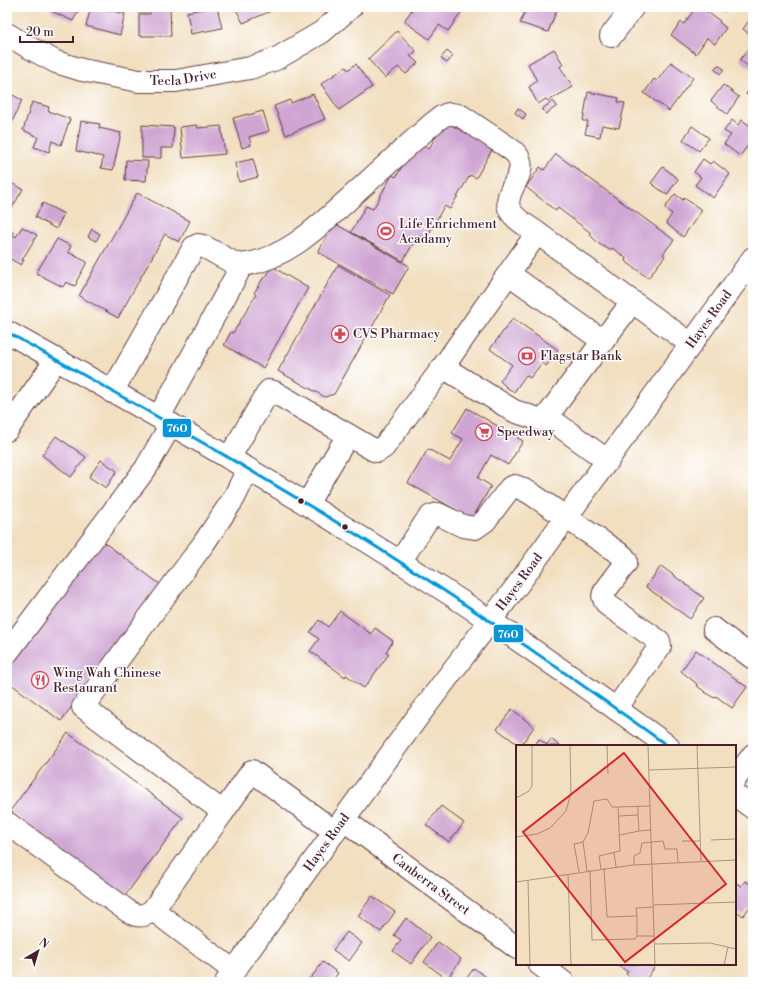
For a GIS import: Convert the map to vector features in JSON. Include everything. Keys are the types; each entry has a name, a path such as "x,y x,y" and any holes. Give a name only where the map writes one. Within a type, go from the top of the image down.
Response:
{"street":[{"name":"Tecla Drive","path":"7,34 56,62 82,70 139,82 176,82 250,68 276,59 322,32 351,7"},
{"path":"612,36 633,7"},
{"path":"112,392 194,246 203,246 232,262 242,265 254,264 270,258 300,241 335,212 439,118 446,114 453,113 461,116 509,148 516,155 520,163 520,172 510,195 509,208 514,215 691,344"},
{"path":"229,458 269,391 274,392 374,450 378,451 384,448 537,233"},
{"name":"Hayes Road","path":"230,977 416,719 608,461 753,258"},
{"path":"7,653 146,468 165,421 242,265"},
{"path":"509,274 603,341"},
{"path":"546,419 632,302"},
{"path":"7,332 248,469 400,562 490,620 667,745"},
{"path":"7,430 56,360"},
{"path":"443,366 514,411 532,417 546,419 557,424 608,461"},
{"path":"307,504 348,435"},
{"path":"7,822 133,915 141,916 153,910 223,812 83,707 208,537 234,498 248,469"},
{"path":"400,562 431,516 438,514 463,526 475,528 485,521 510,488 515,486 623,556 626,563 603,594 604,601 656,639 660,643 660,646 616,708"},
{"path":"714,629 753,658"},
{"path":"736,778 753,755"},
{"name":"Canberra Street","path":"223,812 252,771 340,826 516,947"},
{"path":"736,796 753,808"},
{"path":"153,910 230,977"},
{"path":"540,965 563,982"}],"building":[{"path":"48,7 80,7 73,21 51,11 51,8"},
{"path":"91,7 98,7 125,14 120,35 86,26"},
{"path":"150,7 170,7 171,36 139,36 139,14 150,14"},
{"path":"207,7 217,7 222,28 191,34 187,12"},
{"path":"235,7 269,7 271,11 243,23"},
{"path":"414,7 417,9 419,7 452,7 461,13 448,31 439,25 429,39 404,21"},
{"path":"527,7 558,7 548,32 520,23"},
{"path":"696,7 700,7 720,21 719,22 726,28 715,44 707,38 696,54 671,35 681,22 684,24"},
{"path":"717,7 728,7 724,12"},
{"path":"748,22 753,25 753,28 749,34 743,29"},
{"path":"397,31 416,51 410,56 418,63 406,74 398,67 385,78 368,59"},
{"path":"753,44 753,70 740,60"},
{"path":"554,49 563,64 560,67 573,87 548,101 546,99 538,104 529,87 537,81 528,64"},
{"path":"447,51 453,56 447,63 441,58"},
{"path":"671,62 693,78 669,111 644,93 654,79 657,81"},
{"path":"356,64 372,87 339,110 321,84 346,67 348,70"},
{"path":"718,65 724,69 721,74 714,69"},
{"path":"723,85 739,97 727,114 711,101"},
{"path":"753,85 753,99 746,94"},
{"path":"7,92 22,100 11,124 7,123"},
{"path":"588,92 619,98 618,102 625,103 619,128 602,125 600,137 585,134 588,121 583,121"},
{"path":"313,94 325,119 286,135 274,106 290,100 291,103"},
{"path":"553,101 557,106 546,114 542,109"},
{"path":"32,102 49,107 48,111 70,119 61,145 52,141 49,152 34,147 38,137 23,130"},
{"path":"518,108 526,114 523,119 515,113"},
{"path":"263,111 269,131 249,137 251,145 242,148 233,118"},
{"path":"732,120 738,125 742,120 753,128 753,139 740,156 724,144 731,135 724,131"},
{"path":"81,121 100,124 99,128 121,133 113,170 101,168 103,157 76,151"},
{"path":"444,121 493,148 476,178 470,175 450,209 444,206 426,239 418,235 403,261 351,232 366,206 373,209 392,175 396,177 416,142 429,149"},
{"path":"142,125 174,127 173,148 161,148 161,158 142,158"},
{"path":"197,125 198,128 221,126 225,154 183,158 180,127"},
{"path":"692,126 709,138 699,151 683,140"},
{"path":"556,154 674,240 663,254 665,256 648,278 625,261 626,258 612,248 610,250 599,244 590,235 591,233 558,208 556,211 526,187 540,167 544,170"},
{"path":"253,159 258,177 239,182 235,163"},
{"path":"703,159 710,164 713,161 730,174 713,198 695,185 701,177 694,172"},
{"path":"126,160 148,161 146,181 125,180"},
{"path":"663,167 678,179 667,195 651,183"},
{"path":"7,181 23,189 12,208 7,205"},
{"path":"137,193 190,221 179,242 165,234 118,318 79,296"},
{"path":"675,194 702,210 683,237 666,223 672,214 665,208"},
{"path":"43,203 64,214 56,229 35,217"},
{"path":"334,223 409,266 393,294 318,252"},
{"path":"22,227 37,235 22,260 24,260 21,265 7,257 7,229 14,233 13,235 16,237"},
{"path":"92,229 100,234 96,241 88,237"},
{"path":"57,239 71,246 68,252 87,262 75,286 66,282 63,287 36,273"},
{"path":"273,265 276,269 308,288 263,368 224,345 256,295 254,293"},
{"name":"CVS Pharmacy","path":"338,265 390,295 334,394 325,397 278,371"},
{"name":"Flagstar Bank","path":"513,318 558,350 546,366 542,363 530,378 526,375 514,392 500,381 512,365 490,349"},
{"path":"467,408 523,441 508,465 491,455 478,478 491,486 472,519 408,483 428,449 450,461 463,439 452,433"},
{"path":"56,436 86,457 71,477 42,455"},
{"path":"101,460 117,471 106,488 89,477"},
{"path":"101,540 161,585 61,721 7,681 7,668"},
{"path":"661,566 704,598 690,619 646,587"},
{"path":"340,611 371,634 375,628 393,641 386,652 389,654 364,688 346,675 345,677 310,651 319,639 310,632 319,620 328,627"},
{"path":"696,650 747,687 732,708 716,696 714,698 705,692 681,671"},
{"path":"512,709 534,727 521,745 497,729"},
{"path":"68,733 183,818 124,897 10,811"},
{"path":"539,739 547,745 535,745"},
{"path":"551,739 559,745 547,745"},
{"path":"441,806 464,823 449,842 426,825"},
{"path":"745,881 753,886 753,903 743,916 736,911 736,883 741,886"},
{"path":"372,896 395,912 381,932 358,916"},
{"path":"406,918 430,937 411,964 393,951 401,940 394,935"},
{"path":"347,932 362,943 349,961 333,950"},
{"path":"438,942 461,959 447,979 424,962"},
{"path":"323,962 338,973 331,982 312,982 309,980"},
{"path":"618,965 656,965 644,982 637,982 626,974 628,972"},
{"path":"474,968 493,982 464,982"},
{"path":"404,978 410,982 401,982"}],"transit line":[{"name":"760","path":"7,332 205,444 352,532 502,629 667,745"}],"place":[{"name":"Life Enrichment Acadamy","path":"386,231"},
{"name":"CVS Pharmacy","path":"340,334"},
{"name":"Flagstar Bank","path":"527,356"},
{"name":"Speedway","path":"484,432"},
{"name":"Wing Wah Chinese Restaurant","path":"40,680"}]}
